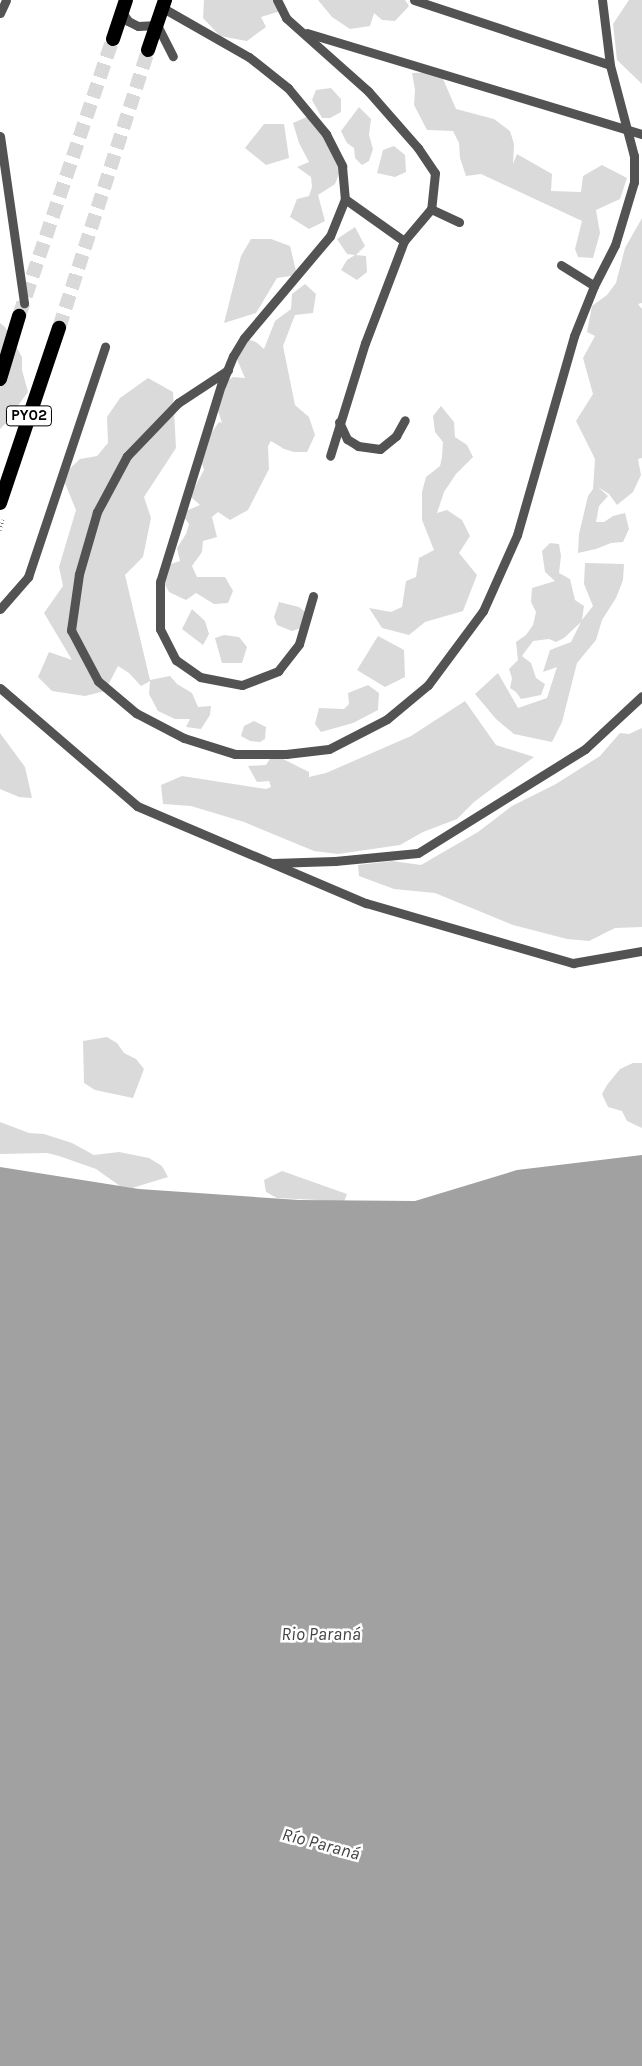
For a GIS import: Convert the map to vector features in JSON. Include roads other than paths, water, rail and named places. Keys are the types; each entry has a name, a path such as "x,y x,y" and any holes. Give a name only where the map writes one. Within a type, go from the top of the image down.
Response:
{"highway":[{"path":"148,50 164,4"},
{"path":"113,39 124,6"},
{"path":"0,379 5,348 21,310"},
{"name":"PY02","path":"0,503 59,328"}],"lane":[{"path":"0,14 6,0"},
{"path":"277,0 286,18 304,32 368,92 418,148 436,174 430,209 404,241 365,343 330,456"},
{"path":"414,0 610,65"},
{"path":"228,370 178,402 127,456 97,512 80,574 71,630 98,680 136,713 184,738 235,754 286,754 329,749 387,719 428,685 483,611 517,535 574,336 594,286 615,245 634,182 634,156 610,65 602,0"},
{"path":"164,4 249,57 288,88 326,134 342,166 345,199 330,236 244,338 228,370 160,582 160,628 176,660 200,676 242,685 278,671 299,644 313,596"},
{"path":"124,6 128,21 138,26 157,25 173,56"},
{"path":"304,32 642,134"},
{"path":"0,136 21,310"},
{"path":"345,199 404,241"},
{"path":"430,209 459,222"},
{"path":"561,265 594,286"},
{"path":"0,609 28,577 105,347"},
{"path":"339,422 347,439 358,446 380,449 396,436 405,420"},
{"path":"0,688 137,806 366,903 573,963 642,951"},
{"path":"271,863 335,861 418,853 585,749 642,696"}],"water":[{"name":"Rio Paraná","path":"642,1155 642,2066 0,2066 0,1167 139,1189 299,1200 415,1201 517,1170"}],"tunnel":[{"path":"19,316 113,39"},
{"path":"59,328 148,50"}],"water label":[{"name":"Río Paraná","path":"321,1844"}]}
